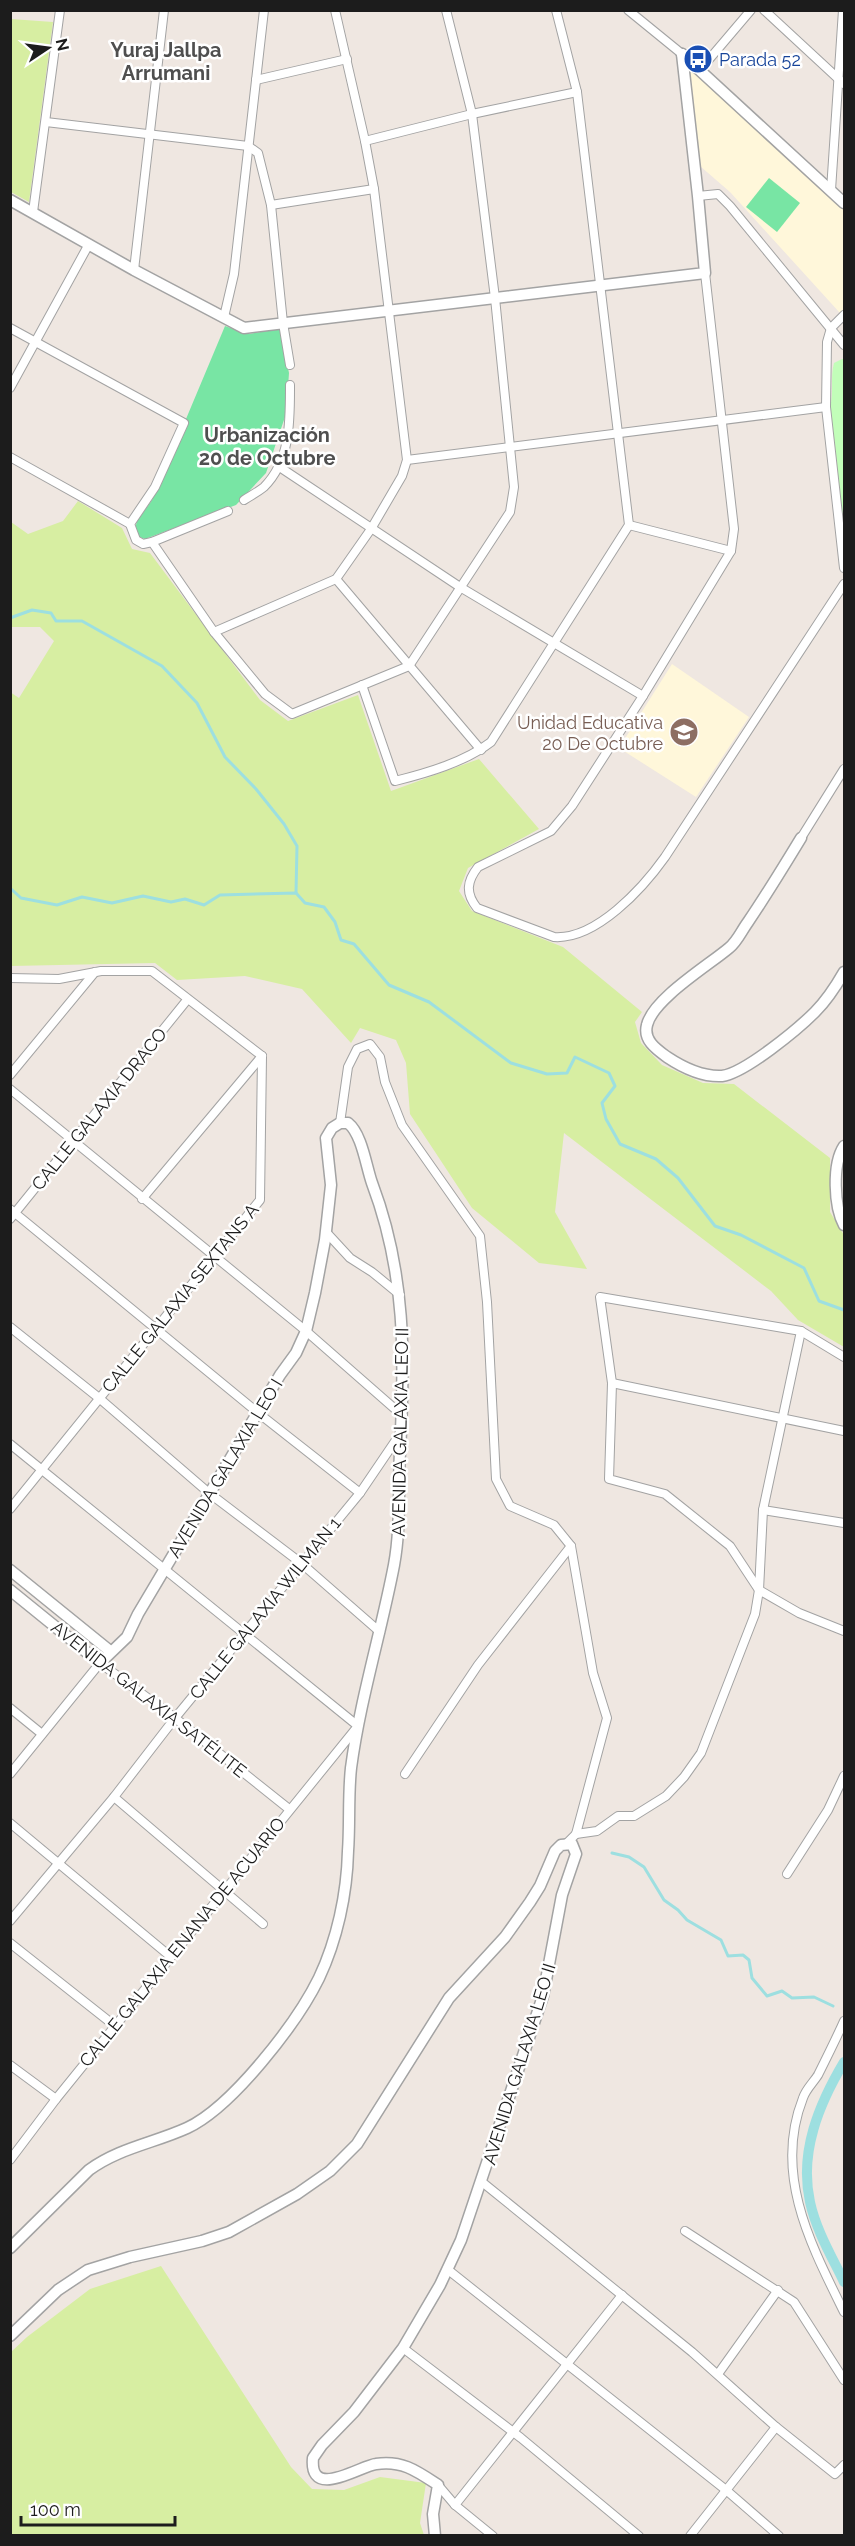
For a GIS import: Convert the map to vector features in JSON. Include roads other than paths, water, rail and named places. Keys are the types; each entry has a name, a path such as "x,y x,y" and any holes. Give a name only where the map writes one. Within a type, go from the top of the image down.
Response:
{"street":[{"path":"33,212 60,10"},
{"path":"134,270 164,10"},
{"path":"224,317 234,274 264,10"},
{"path":"214,632 336,579 371,529 402,476 407,460 374,189 347,59 334,10"},
{"path":"152,542 214,632 265,693 292,714 409,666 510,512 514,487 495,298 472,114 446,10"},
{"path":"362,685 395,781 421,775 481,750 491,742 629,525 577,92 556,10"},
{"path":"627,10 700,70 844,203"},
{"path":"700,70 751,10"},
{"path":"764,10 841,81"},
{"path":"831,190 841,81 843,10"},
{"path":"682,54 734,529 731,551 643,696 572,806 550,831 478,867 472,875 468,886 470,899 477,908 554,937 564,938 584,932 630,900 665,857 844,584"},
{"path":"256,80 347,59"},
{"path":"841,81 844,71"},
{"path":"365,141 472,114 577,92"},
{"path":"46,122 248,146 258,153 271,205 283,323 290,364"},
{"path":"271,205 374,189"},
{"path":"699,196 718,194 724,200 844,345"},
{"path":"10,200 134,270 244,327 705,273"},
{"path":"10,388 89,244"},
{"path":"844,315 831,328 827,342 826,407 844,568"},
{"path":"10,328 184,423 155,487 130,524"},
{"path":"244,500 264,487 287,447 290,385"},
{"path":"407,460 826,407"},
{"path":"10,457 130,524 136,540 144,544 228,511"},
{"path":"278,466 460,587 643,696"},
{"path":"629,525 731,551"},
{"path":"336,579 481,750"},
{"path":"844,769 777,878 731,947 658,1006 647,1024 646,1034 655,1048 682,1066 710,1075 722,1076 734,1073 765,1053 815,1013 831,995 844,972"},
{"path":"10,978 59,979 95,972 152,971 262,1056 142,1198"},
{"path":"10,1075 95,972"},
{"name":"CALLE GALAXIA DRACO","path":"12,1213 187,1000"},
{"path":"10,2336 58,2290 88,2270 229,2232 280,2204 330,2171 357,2144 449,1998 506,1937 540,1886 555,1851 576,1834 608,1718 593,1673 571,1546 554,1525 510,1506 496,1479 488,1302 480,1236 402,1125 385,1082 380,1058 370,1044 357,1049 348,1067 340,1123"},
{"name":"CALLE GALAXIA SEXTANS A","path":"10,1509 260,1200 262,1056"},
{"path":"10,1089 306,1331 403,1416"},
{"name":"AVENIDA GALAXIA LEO I","path":"10,1774 110,1651 127,1637 257,1412 296,1353 306,1331 326,1232 331,1185 326,1138 332,1128 340,1123"},
{"name":"AVENIDA GALAXIA LEO II","path":"10,2248 102,2160 187,2128 218,2107 244,2082 279,2039 307,1999 319,1977 331,1944 345,1889 348,1804 358,1726 380,1632 399,1531 403,1416 400,1295 390,1238 358,1135 348,1123 340,1123"},
{"path":"844,1146 838,1156 836,1173 837,1199 844,1226"},
{"path":"12,1213 360,1493"},
{"path":"326,1232 350,1258 372,1272 400,1295"},
{"path":"844,1357 801,1331 600,1297 612,1383 609,1479 665,1494 730,1546 759,1590 799,1613 844,1631"},
{"path":"10,1327 99,1398 209,1493 301,1563 380,1632"},
{"path":"576,1834 597,1831 618,1816 634,1816 666,1796 684,1777 701,1753 755,1614 759,1590 763,1510 801,1331"},
{"path":"612,1383 844,1431"},
{"name":"CALLE GALAXIA WILMAN 1","path":"10,1921 114,1797 244,1632 360,1493 402,1432"},
{"path":"10,1444 358,1726"},
{"path":"763,1510 844,1523"},
{"path":"405,1774 478,1665 571,1546"},
{"name":"AVENIDA GALAXIA SATÉLITE","path":"10,1570 110,1651"},
{"name":"AVENIDA GALAXIA SATÉLITE","path":"10,1590 100,1663 175,1718 289,1809"},
{"path":"10,1708 42,1734"},
{"name":"CALLE GALAXIA ENANA DE ACUARIO","path":"10,2160 56,2098 358,1726"},
{"path":"787,1874 828,1810 844,1776"},
{"path":"114,1797 263,1924"},
{"path":"10,1823 171,1957"},
{"name":"AVENIDA GALAXIA LEO II","path":"438,2485 409,2466 375,2463 345,2476 326,2479 319,2477 312,2466 317,2451 354,2412 403,2348 440,2285 462,2240 543,1996 562,1895 576,1854 572,1844 567,1843"},
{"path":"10,1943 115,2026"},
{"path":"844,2021 817,2077 804,2095 795,2119 792,2153 799,2208 809,2240 844,2312"},
{"path":"10,2065 56,2098"},
{"path":"482,2182 718,2374 776,2427 835,2474 844,2465"},
{"path":"685,2231 794,2302 844,2380"},
{"path":"447,2269 726,2490 779,2535"},
{"path":"718,2374 778,2290"},
{"path":"455,2505 622,2295"},
{"path":"403,2348 512,2432 639,2535"},
{"path":"690,2535 776,2427"},
{"path":"438,2485 455,2505 493,2535"},
{"path":"435,2535 433,2514 438,2485"}],"waterway":[{"path":"10,618 32,610 51,613 56,621 82,621 162,666 197,703 225,757 256,789 284,824 297,846 296,893"},
{"path":"10,888 21,898 57,905 82,897 112,903 143,896 171,902 185,899 204,905 220,895 296,893 305,903 324,907 335,922 341,940 354,944 389,985 429,1002 511,1063 547,1074 567,1073 575,1057 609,1073 615,1086 602,1103 606,1119 620,1144 656,1159 678,1178 715,1226 741,1235 804,1268 819,1301 844,1310"},
{"path":"612,1853 629,1857 644,1867 664,1900 687,1920 721,1940 728,1956 743,1955 749,1960 752,1978 767,1996 782,1991 792,1998 814,1997 833,2006"},
{"path":"844,2062 819,2112 813,2129 807,2165 807,2183 816,2223 844,2282"}],"place":[{"name":"Parada 52","path":"698,59"},
{"name":"Unidad Educativa 20 De Octubre","path":"684,732"}],"district":[{"name":"Yuraj Jallpa Arrumani","path":"166,62"},
{"name":"Urbanización 20 de Octubre","path":"267,446"}]}
